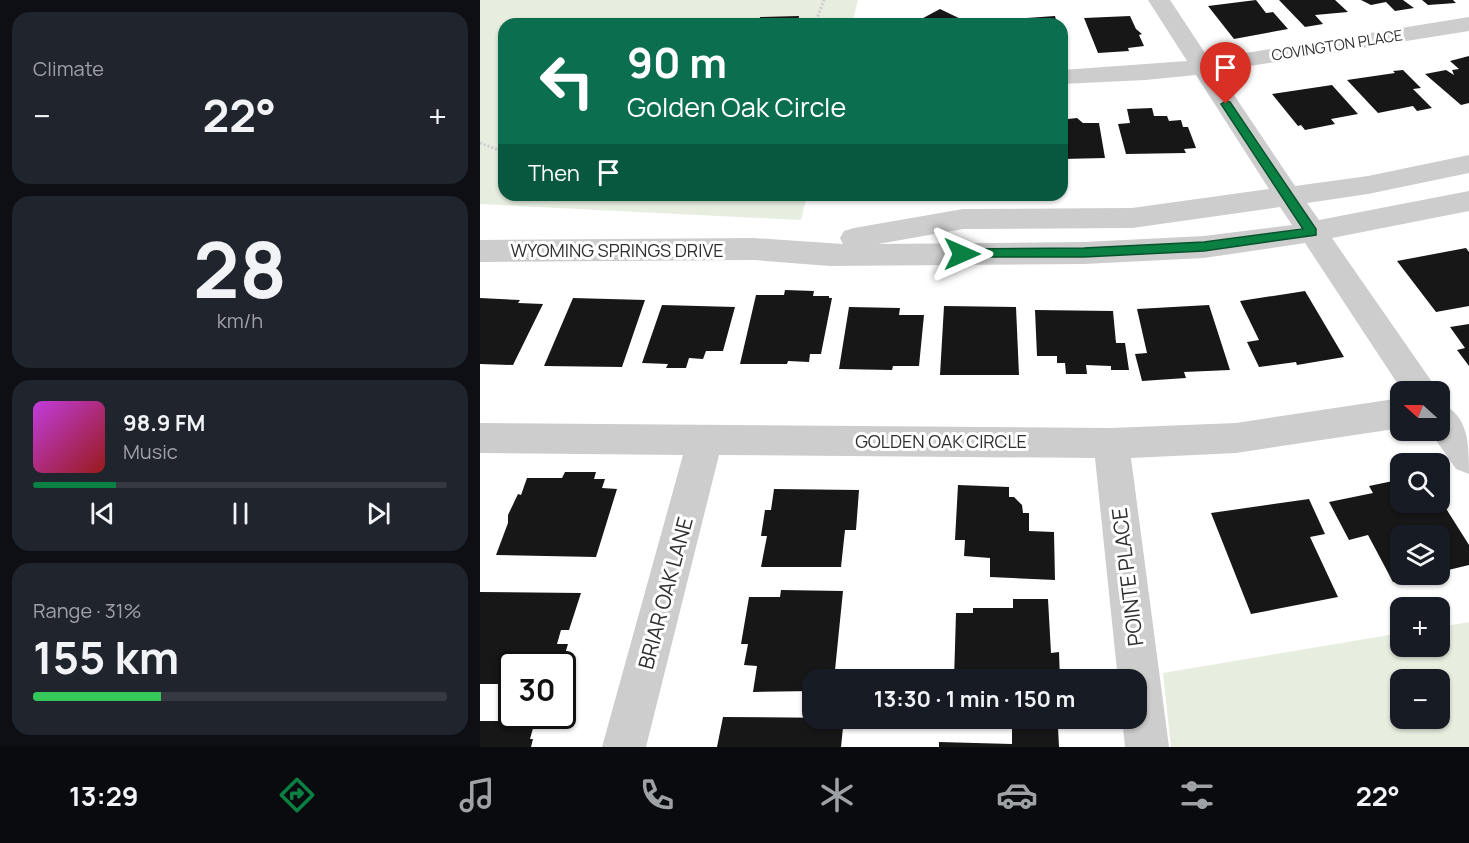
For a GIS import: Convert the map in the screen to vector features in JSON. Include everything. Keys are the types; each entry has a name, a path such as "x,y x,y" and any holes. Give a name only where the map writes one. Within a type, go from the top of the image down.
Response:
{"street":[{"path":"1159,0 1288,197 1414,381"},
{"name":"COVINGTON PLACE","path":"1068,76 1145,74 1201,67 1469,24"},
{"name":"WYOMING SPRINGS DRIVE","path":"754,249 868,236 963,219 1132,218 1368,185 1469,164"},
{"name":"WYOMING SPRINGS DRIVE","path":"480,251 754,249 831,255 1084,253 1204,247 1312,232 1469,201"},
{"name":"GOLDEN OAK CIRCLE","path":"480,438 1111,443 1236,438 1390,415"},
{"path":"1450,432 1469,458"},
{"name":"BRIAR OAK LANE","path":"624,747 705,440"},
{"name":"POINTE PLACE","path":"1111,443 1147,747"}],"path":[{"path":"816,18 824,0"},
{"path":"480,143 498,150"}],"shaded area":[{"path":"480,0 858,0 854,18 498,18 498,201 806,201 801,220 480,204"},
{"path":"1469,622 1469,747 1171,747 1163,673 1390,635 1390,657 1450,657 1450,625"}],"building":[{"path":"1256,0 1266,13 1273,12 1288,29 1234,39 1208,6"},
{"path":"1279,0 1335,0 1348,12 1315,15 1323,24 1305,27"},
{"path":"1361,0 1403,0 1414,8 1395,11 1386,2 1371,5"},
{"path":"1422,0 1453,0 1456,3 1428,5"},
{"path":"940,9 959,18 923,18"},
{"path":"799,16 799,18 760,17"},
{"path":"1055,16 1056,18 1026,18"},
{"path":"1130,16 1136,29 1142,34 1139,35 1144,46 1128,48 1129,51 1098,53 1084,18"},
{"path":"1469,56 1469,103 1461,105 1425,74 1446,70 1454,75 1452,70 1459,69 1450,61"},
{"path":"1403,70 1421,88 1413,89 1432,108 1417,111 1413,106 1378,113 1347,80 1395,73 1393,71"},
{"path":"1332,85 1358,114 1331,119 1335,124 1305,130 1301,125 1298,126 1272,94"},
{"path":"1152,108 1154,116 1167,116 1169,121 1181,120 1183,127 1188,127 1196,148 1184,149 1186,153 1126,154 1118,124 1130,123 1127,109"},
{"path":"1077,118 1083,123 1099,123 1105,158 1068,159 1068,119"},
{"path":"1466,248 1469,252 1469,306 1436,312 1397,261"},
{"path":"785,290 814,291 813,296 832,298 821,354 810,354 809,362 740,364 756,295 784,295"},
{"path":"1305,291 1344,357 1297,365 1296,362 1259,367 1247,342 1259,340 1240,301"},
{"path":"480,298 520,300 518,303 543,304 513,365 480,364"},
{"path":"573,298 645,300 622,367 544,366"},
{"path":"662,305 735,307 723,351 706,351 703,359 689,358 686,368 666,368 668,364 642,363"},
{"path":"1209,305 1230,370 1184,372 1186,378 1142,381 1135,354 1147,353 1137,309"},
{"path":"944,306 1016,307 1019,375 940,375"},
{"path":"849,307 900,308 899,315 924,315 919,366 893,366 892,370 839,369"},
{"path":"1035,310 1113,311 1116,343 1125,343 1129,370 1111,370 1111,366 1086,365 1087,374 1066,374 1065,363 1057,363 1057,356 1037,356"},
{"path":"1469,324 1469,366 1457,350 1465,348 1450,327"},
{"path":"565,472 596,472 594,479 605,479 602,488 617,489 596,557 496,555 508,523 508,515 518,494 521,495 527,478 562,478"},
{"path":"1390,482 1390,513 1449,513 1469,545 1469,565 1450,570 1450,525 1390,525 1390,576 1368,535 1349,540 1329,502 1373,493 1369,486"},
{"path":"958,485 1009,487 1009,497 1014,497 1022,505 1023,513 1029,513 1029,531 1054,532 1055,580 990,577 990,558 964,556 965,540 955,540"},
{"path":"774,489 859,490 856,530 845,530 841,567 761,567 767,536 761,536 765,510 771,510"},
{"path":"1309,499 1325,534 1310,537 1338,597 1251,614 1211,513"},
{"path":"781,590 843,591 835,669 802,669 802,691 753,692 757,666 744,665 748,644 741,644 749,597 780,597"},
{"path":"480,592 581,593 569,630 561,630 557,644 568,644 566,651 498,651 498,684 480,684"},
{"path":"1013,599 1048,599 1051,653 1059,652 1060,669 954,669 956,613 973,613 973,608 1013,608"},
{"path":"723,717 802,718 802,729 843,729 841,747 717,747"},
{"path":"480,721 498,721 498,729 533,729 531,747 480,747"},
{"path":"1012,729 1058,729 1059,747 939,747 939,742 1012,744"}],"route":[{"path":"962,254 1084,253 1204,247 1312,232 1226,104"}]}
